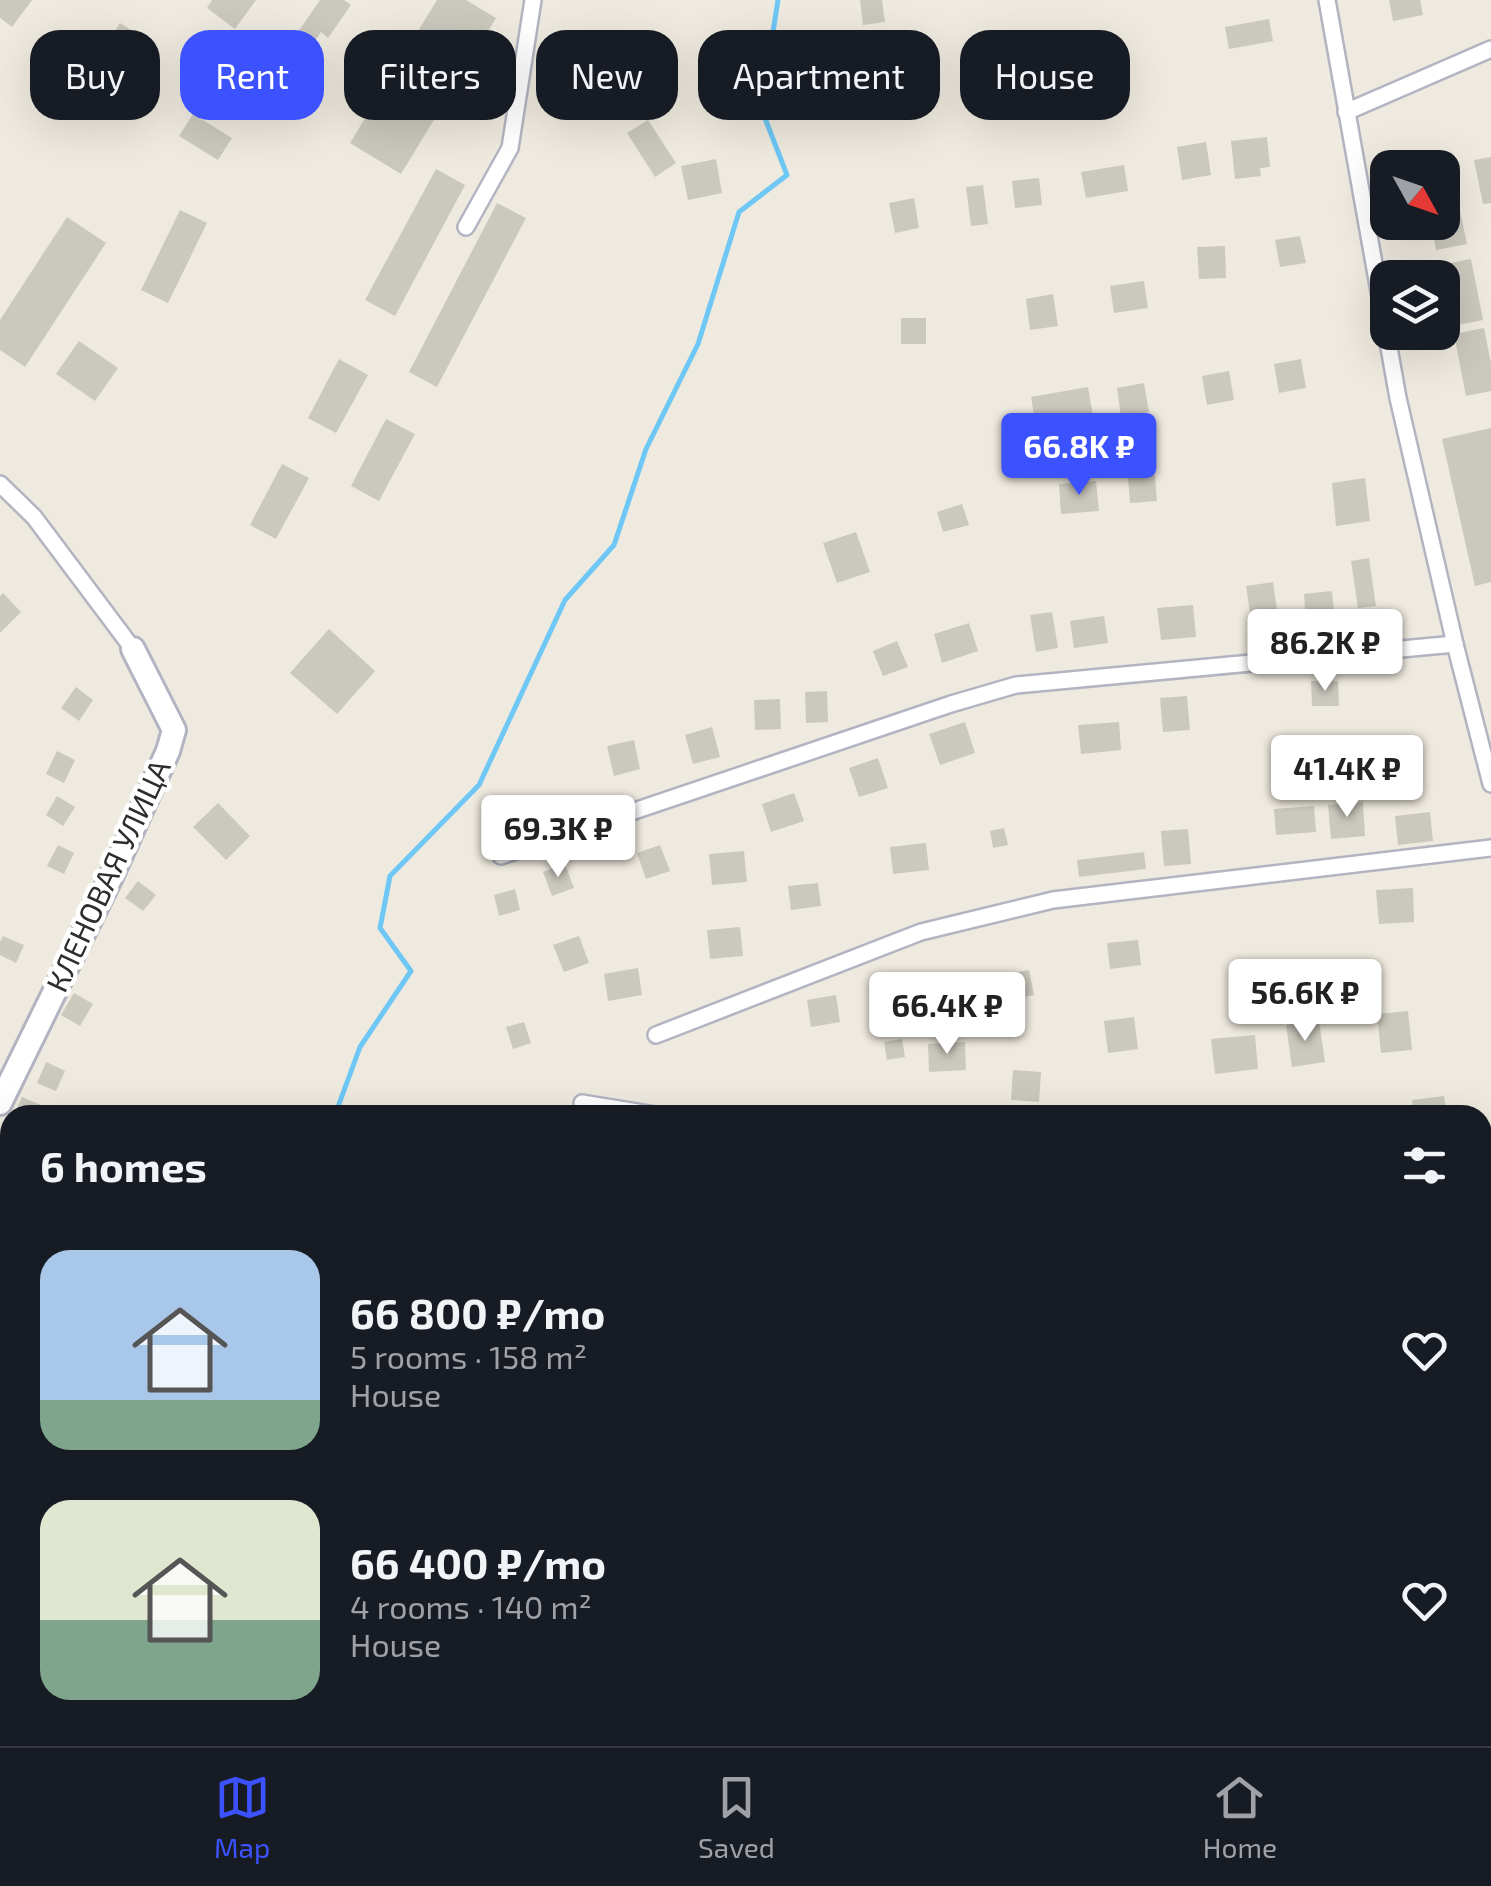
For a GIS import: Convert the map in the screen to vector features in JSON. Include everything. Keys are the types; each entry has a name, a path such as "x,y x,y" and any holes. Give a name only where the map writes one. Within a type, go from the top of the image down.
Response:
{"street":[{"path":"466,227 510,148 533,0"},
{"path":"1327,0 1398,398 1491,784"},
{"path":"1346,112 1491,49"},
{"path":"0,484 34,517 132,650"},
{"path":"501,856 950,704 1016,686 1455,644"},
{"name":"КЛЕНОВАЯ УЛИЦА","path":"0,1102 168,751 174,730 132,650"},
{"path":"656,1036 921,932 1053,900 1491,848"},
{"path":"582,1103 594,1105"}],"building":[{"path":"0,0 32,0 12,27 0,18"},
{"path":"212,0 256,0 235,29 207,8"},
{"path":"320,0 344,0 351,5 328,38 324,30 299,30"},
{"path":"437,0 466,0 496,18 489,30 419,30"},
{"path":"860,0 882,0 885,22 863,25"},
{"path":"1389,0 1420,0 1423,15 1393,21"},
{"path":"1269,19 1273,41 1229,49 1225,27"},
{"path":"189,120 203,120 232,138 218,160 179,136"},
{"path":"364,120 434,120 401,174 350,143"},
{"path":"648,120 676,163 655,177 627,133"},
{"path":"1267,137 1270,167 1260,168 1261,176 1235,179 1231,141"},
{"path":"1206,142 1211,175 1182,180 1177,147"},
{"path":"1491,157 1491,203 1483,204 1474,160"},
{"path":"716,159 722,193 688,200 681,166"},
{"path":"1124,165 1128,191 1086,198 1081,172"},
{"path":"436,169 465,185 395,316 365,300"},
{"path":"1039,178 1042,205 1015,208 1012,181"},
{"path":"983,185 988,224 971,226 966,187"},
{"path":"914,198 919,228 895,233 889,203"},
{"path":"497,203 526,218 437,387 409,372"},
{"path":"180,210 207,223 168,303 141,290"},
{"path":"1460,211 1467,244 1436,250 1434,240 1460,240"},
{"path":"67,217 106,243 25,367 0,350 0,320"},
{"path":"1300,236 1306,263 1280,267 1275,240"},
{"path":"1225,246 1226,278 1199,279 1197,247"},
{"path":"1471,259 1483,320 1460,325 1460,261"},
{"path":"1144,281 1148,308 1114,313 1110,286"},
{"path":"1053,294 1058,326 1030,330 1026,299"},
{"path":"901,318 926,318 926,344 901,344"},
{"path":"1484,328 1491,363 1491,391 1466,396 1457,350 1460,333"},
{"path":"79,341 118,368 95,401 56,374"},
{"path":"339,359 368,375 336,433 308,418"},
{"path":"1301,359 1306,388 1279,393 1274,364"},
{"path":"1229,371 1234,400 1207,405 1202,376"},
{"path":"1144,383 1149,412 1121,417 1117,388"},
{"path":"1088,387 1093,416 1036,426 1031,397"},
{"path":"386,419 415,434 379,501 351,486"},
{"path":"1491,428 1491,582 1475,586 1442,439"},
{"path":"282,464 309,478 276,539 250,525"},
{"path":"1155,475 1157,501 1130,503 1128,477"},
{"path":"1365,478 1370,521 1336,526 1332,483"},
{"path":"1096,481 1099,511 1061,514 1059,484"},
{"path":"962,504 969,525 943,532 937,512"},
{"path":"856,532 870,572 837,583 823,543"},
{"path":"1369,558 1376,606 1358,608 1351,561"},
{"path":"1273,582 1278,617 1251,620 1246,586"},
{"path":"1332,591 1335,621 1306,623 1304,594"},
{"path":"3,593 21,612 0,633 0,596"},
{"path":"1193,605 1196,637 1161,640 1157,608"},
{"path":"1052,612 1058,648 1036,652 1030,615"},
{"path":"1104,616 1108,643 1074,648 1070,621"},
{"path":"969,623 978,651 942,663 934,634"},
{"path":"329,629 375,671 337,714 290,673"},
{"path":"897,641 908,667 883,676 873,651"},
{"path":"1311,681 1338,681 1339,706 1312,706"},
{"path":"76,687 93,700 79,721 61,708"},
{"path":"827,691 828,722 806,723 805,692"},
{"path":"1187,696 1190,730 1163,732 1160,698"},
{"path":"780,699 781,729 755,730 754,700"},
{"path":"965,722 975,753 940,765 929,734"},
{"path":"1119,722 1121,750 1081,754 1078,725"},
{"path":"712,727 720,757 693,764 685,735"},
{"path":"634,740 640,769 614,776 607,746"},
{"path":"57,751 75,760 64,783 46,774"},
{"path":"878,758 888,788 859,797 849,768"},
{"path":"794,793 804,821 771,832 762,804"},
{"path":"57,796 75,807 63,826 46,815"},
{"path":"1363,802 1365,836 1331,839 1328,805"},
{"path":"218,803 250,836 226,860 193,827"},
{"path":"1314,806 1316,832 1276,835 1274,809"},
{"path":"1430,812 1433,841 1398,845 1395,816"},
{"path":"1004,828 1008,845 993,848 990,831"},
{"path":"1188,829 1191,864 1164,866 1161,831"},
{"path":"926,843 929,870 893,874 890,847"},
{"path":"58,845 74,853 64,874 47,866"},
{"path":"660,845 670,871 646,879 637,853"},
{"path":"744,851 747,882 712,885 709,854"},
{"path":"1144,852 1146,869 1079,877 1077,860"},
{"path":"565,864 574,888 552,896 543,872"},
{"path":"138,881 156,895 143,911 125,898"},
{"path":"818,883 821,906 791,910 788,886"},
{"path":"1413,888 1414,922 1379,924 1376,890"},
{"path":"515,889 520,910 499,916 494,895"},
{"path":"740,927 743,956 710,959 707,930"},
{"path":"3,936 24,945 16,963 0,955"},
{"path":"579,936 589,963 564,972 553,945"},
{"path":"1138,940 1141,965 1110,969 1107,943"},
{"path":"638,968 642,995 608,1001 604,974"},
{"path":"1029,970 1034,995 1007,1000 1002,975"},
{"path":"74,993 93,1004 80,1026 61,1015"},
{"path":"836,995 840,1022 811,1027 807,1000"},
{"path":"1408,1011 1412,1050 1381,1053 1377,1014"},
{"path":"1134,1017 1138,1049 1108,1053 1104,1021"},
{"path":"1319,1021 1325,1062 1292,1067 1286,1025"},
{"path":"524,1022 531,1043 513,1049 506,1027"},
{"path":"1255,1035 1258,1069 1215,1074 1211,1039"},
{"path":"902,1039 905,1057 887,1060 884,1042"},
{"path":"965,1042 966,1070 929,1072 928,1044"},
{"path":"46,1062 65,1071 56,1091 37,1083"},
{"path":"1013,1070 1041,1072 1039,1102 1011,1100"},
{"path":"1444,1096 1445,1105 1413,1105 1412,1100"},
{"path":"22,1097 41,1105 18,1105"}],"waterway":[{"path":"339,1105 360,1047 411,971 380,928 390,876 479,785 565,600 614,545 646,449 698,344 739,212 787,175 761,108 778,0"}]}
